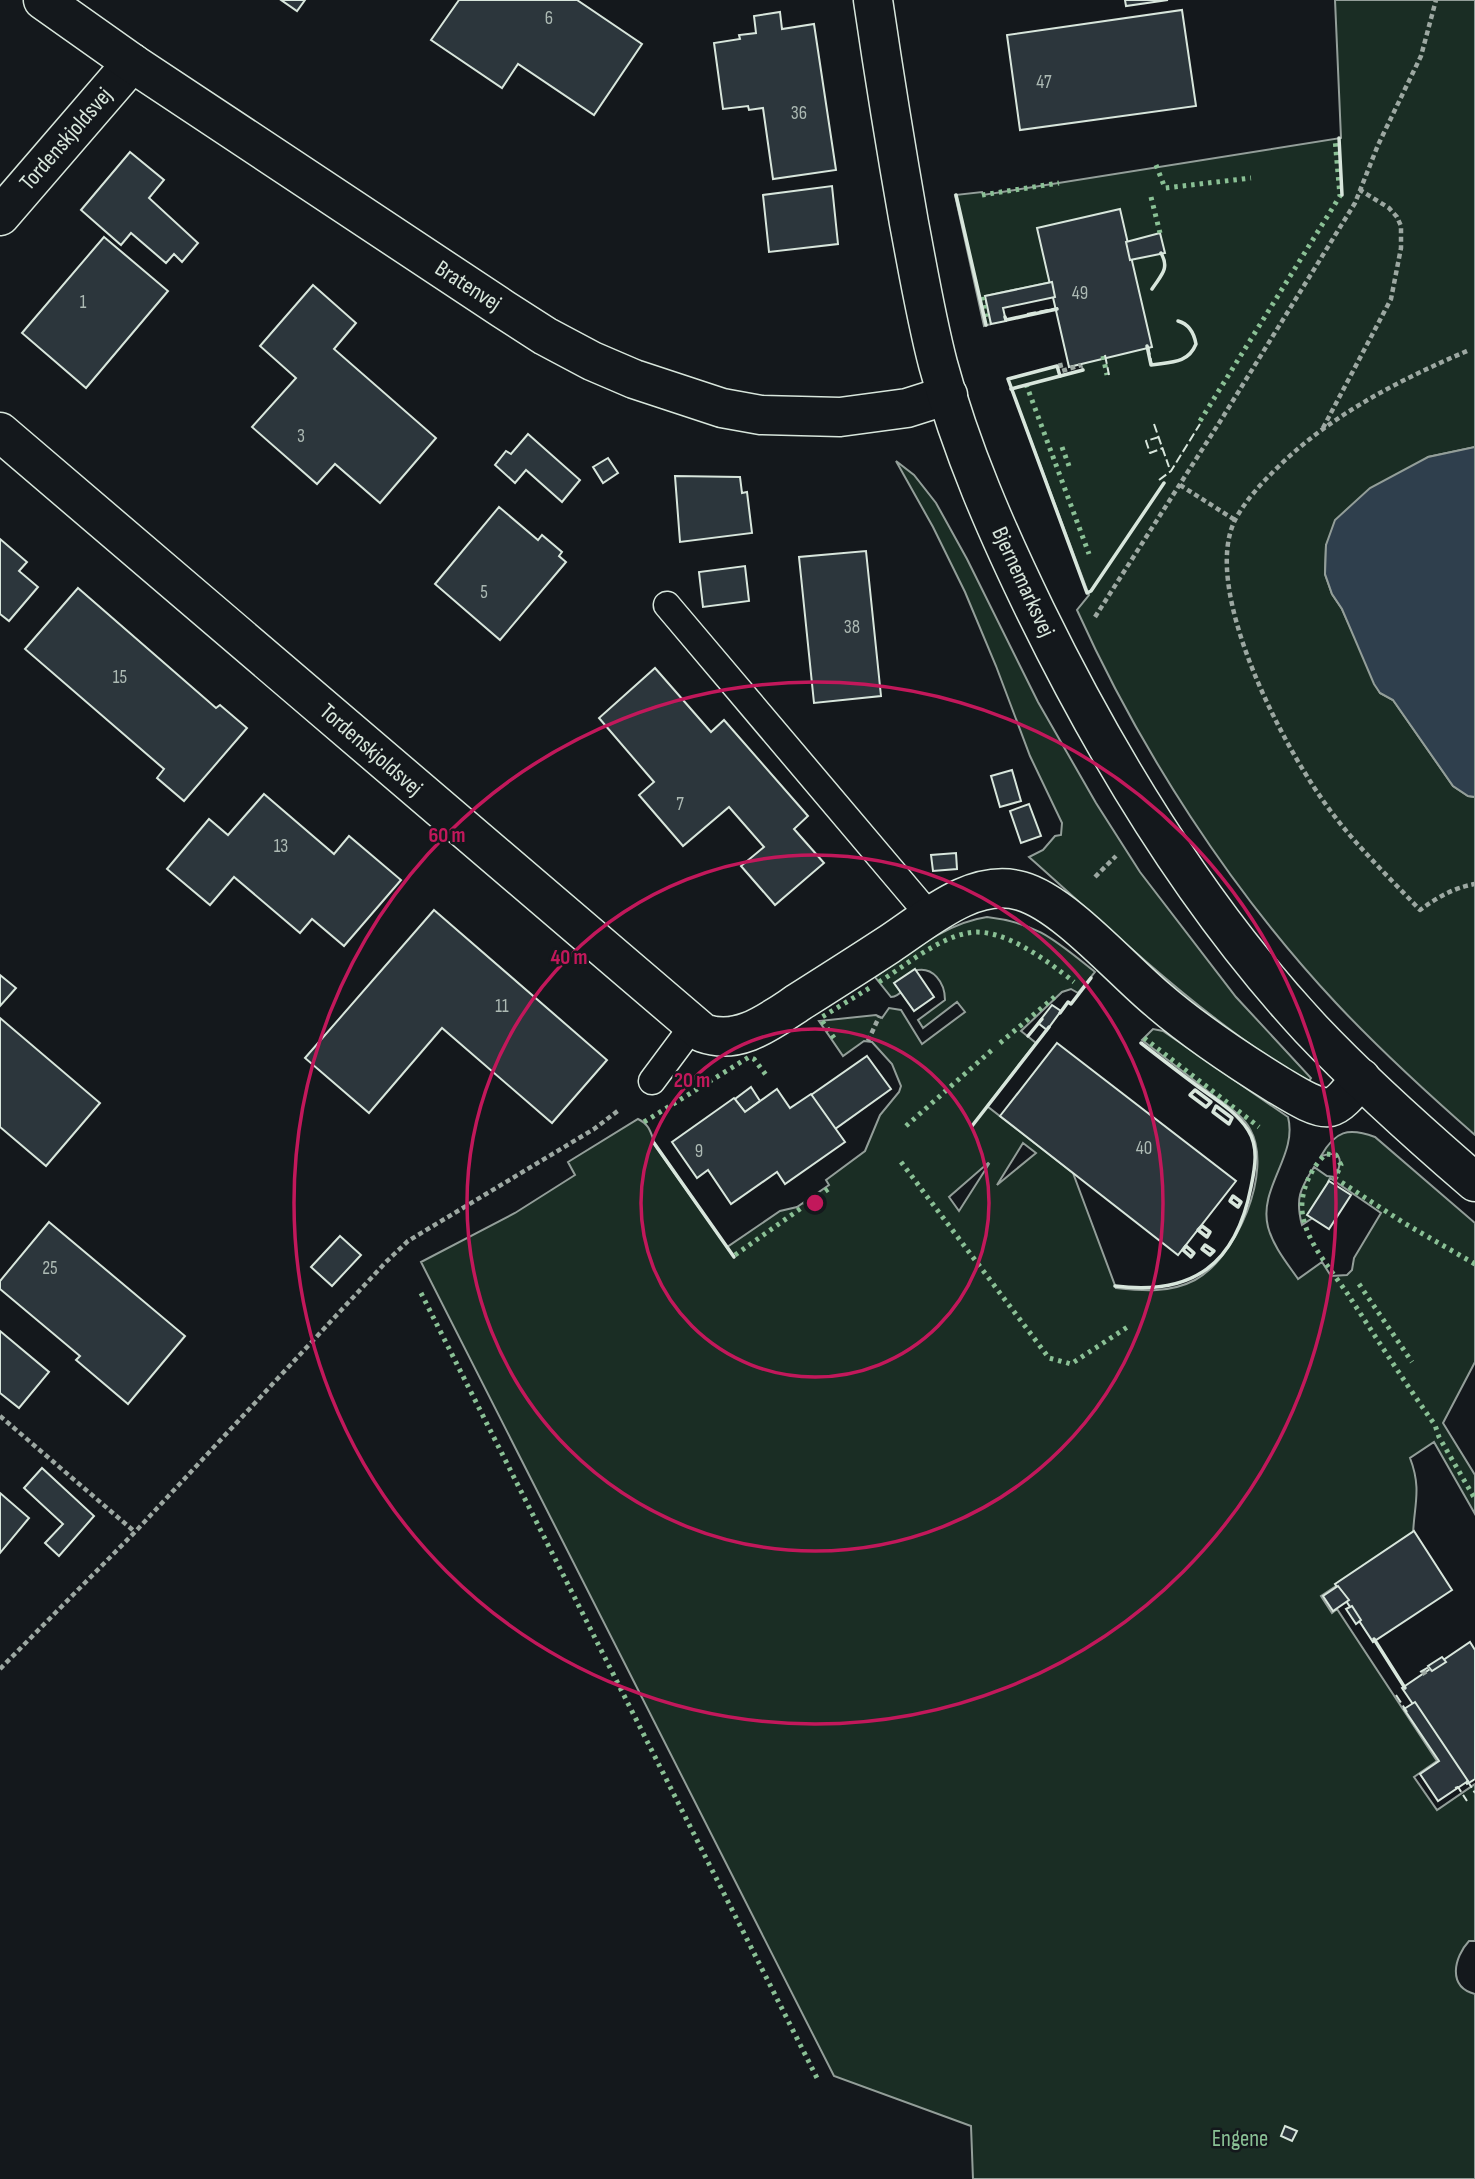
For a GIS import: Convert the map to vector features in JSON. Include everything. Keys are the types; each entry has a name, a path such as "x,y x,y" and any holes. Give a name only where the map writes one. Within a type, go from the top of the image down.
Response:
{"street":[{"name":"Bratenvej","path":"43,0 132,63 545,336 592,362 722,408 761,415 840,416 907,408 948,395"},
{"name":"Bjernemarksvej","path":"873,0 897,155 921,288 939,366 966,452 1019,576 1056,653 1100,734 1157,828 1255,963 1310,1027 1361,1078 1475,1182"},
{"name":"Tordenskjoldsvej","path":"0,216 132,63"},
{"name":"Tordenskjoldsvej","path":"0,432 703,1033 725,1038 752,1031 930,916"},
{"path":"930,916 965,897 1008,888 1037,897 1060,913 1158,1001 1189,1025 1287,1090 1322,1107 1331,1107 1361,1078"}],"lane":[{"path":"667,605 930,916"},
{"path":"652,1082 693,1026"}],"path":[{"path":"1056,653 1087,631 1355,203 1378,145 1421,57 1436,0"},
{"path":"1323,429 1391,299 1401,248 1401,226 1397,216 1360,190"},
{"path":"1466,351 1424,369 1380,393 1323,429 1284,461 1257,488 1235,520 1228,542 1226,571 1240,633 1259,685 1321,798 1351,837 1420,910 1441,895 1475,884"},
{"path":"1060,363 1062,370 1081,365"},
{"path":"1180,485 1235,520"},
{"path":"1060,913 1111,861 1157,828"},
{"path":"868,1041 879,1017"},
{"path":"0,1669 135,1532 408,1241 594,1129 652,1082"},
{"path":"0,1416 135,1532"},
{"path":"1422,1674 1430,1669"}],"green space":[{"path":"1335,0 1475,0 1475,447 1428,457 1326,545 1325,574 1380,693 1393,700 1453,786 1468,796 1475,797 1475,1135 1370,1038 1297,960 1260,914 1191,817 1129,715 1077,610 1089,595 1008,379 1057,366 1060,376 1083,370 1080,361 1052,282 985,296 991,324 984,326 955,195 982,192 983,195 1341,138"},
{"path":"896,461 914,475 936,503 1038,702 1096,803 1140,872 1236,997 1311,1078 1309,1081 1261,1052 1192,1000 1029,857 1043,850 1055,836 1061,835 1062,823 1030,756 965,592"},
{"name":"Engene","path":"987,917 1033,929 1046,935 1095,972 1078,993 1071,989 1062,992 1021,1031 1036,1043 987,1106 1073,1173 1116,1288 1166,1289 1195,1280 1210,1269 1237,1234 1254,1189 1256,1147 1247,1124 1142,1040 1153,1029 1163,1031 1288,1117 1288,1145 1268,1199 1266,1213 1273,1241 1298,1279 1322,1262 1331,1276 1347,1275 1381,1213 1330,1178 1330,1184 1314,1217 1302,1225 1299,1201 1302,1188 1314,1167 1327,1176 1335,1177 1340,1161 1337,1155 1321,1156 1332,1141 1343,1133 1357,1132 1375,1137 1475,1223 1475,1362 1443,1423 1475,1475 1475,1514 1434,1442 1410,1458 1416,1479 1413,1535 1321,1596 1332,1613 1337,1609 1437,1761 1414,1777 1437,1810 1475,1784 1475,1941 1469,1941 1464,1948 1456,1971 1460,1985 1475,1994 1475,2179 973,2179 971,2126 834,2076 421,1262 515,1213 575,1175 568,1162 638,1119 648,1127 656,1147 727,1247 780,1211 797,1207 829,1185 826,1180 865,1151 880,1115 901,1086 892,1064 872,1042 864,1041 843,1056 819,1021 876,1015 882,1018 889,1008 901,1010 922,1044 965,1012 957,1002 923,1028 918,1020 945,1000 943,987 937,977 927,971 914,971 902,991 891,997 875,977 928,941 972,920","holes":["1023,1143 1036,1153 997,1185","989,1164 959,1211 949,1197"]}],"water":[{"path":"1475,447 1475,797 1468,796 1453,786 1393,700 1380,693 1325,574 1326,545 1335,520 1370,488 1428,457"}],"building":[{"path":"281,0 305,0 297,11"},
{"path":"459,0 577,0 642,44 594,115 518,64 502,88 431,40"},
{"path":"1125,0 1168,0 1126,6"},
{"path":"1182,10 1196,106 1020,130 1007,35"},
{"path":"780,12 782,29 814,24 836,170 773,179 763,108 749,110 748,106 723,109 714,43 740,39 739,35 756,33 754,16"},
{"path":"130,152 164,180 149,198 198,243 182,262 174,254 166,263 131,233 121,245 81,210"},
{"path":"832,186 838,244 769,252 763,195"},
{"path":"1120,209 1152,347 1069,367 1037,228"},
{"path":"1160,233 1165,253 1130,260 1126,242"},
{"path":"104,237 168,291 86,388 22,333"},
{"path":"1052,282 1055,297 1003,308 1006,321 991,324 985,296"},
{"path":"313,285 356,323 334,349 436,438 380,503 335,464 317,484 252,427 296,378 260,346"},
{"path":"528,434 580,480 562,502 526,470 515,483 495,465 506,451 511,454"},
{"path":"608,458 618,473 603,483 593,467"},
{"path":"675,476 740,477 742,493 747,492 752,533 680,542"},
{"path":"499,507 538,540 542,535 562,552 559,556 566,562 500,640 435,584"},
{"path":"0,539 27,562 19,571 38,587 9,621 0,614"},
{"path":"866,551 881,696 814,703 799,557"},
{"path":"745,566 749,601 703,607 699,572"},
{"path":"78,588 216,708 220,705 247,728 184,801 157,778 164,769 25,649"},
{"path":"655,668 711,732 724,720 808,816 794,829 824,863 775,905 741,866 764,847 729,807 683,846 639,795 654,782 599,718"},
{"path":"1012,770 1021,801 1000,807 991,776"},
{"path":"264,794 334,854 349,836 401,880 344,946 312,919 300,933 234,877 210,905 167,869 209,819 228,835"},
{"path":"1029,804 1041,836 1021,843 1010,811"},
{"path":"956,853 957,869 933,871 931,855"},
{"path":"434,910 607,1060 552,1123 442,1028 369,1113 305,1058"},
{"path":"915,969 934,997 914,1011 894,983"},
{"path":"0,975 16,988 0,1006"},
{"path":"1052,1005 1061,1011 1047,1030 1038,1023"},
{"path":"0,1018 100,1103 46,1166 0,1127"},
{"path":"1057,1043 1236,1181 1178,1255 1000,1116"},
{"path":"867,1056 891,1089 835,1129 811,1095"},
{"path":"751,1087 760,1101 745,1112 735,1099"},
{"path":"777,1089 790,1108 811,1094 845,1142 785,1184 777,1172 731,1204 708,1170 697,1178 672,1142 734,1098 745,1112"},
{"path":"1329,1181 1351,1195 1329,1229 1307,1215"},
{"path":"49,1222 185,1336 128,1404 76,1360 80,1356 0,1289 0,1281"},
{"path":"340,1236 361,1255 332,1286 311,1267"},
{"path":"0,1331 49,1372 19,1408 0,1393"},
{"path":"42,1468 94,1516 59,1556 45,1543 63,1524 24,1488"},
{"path":"0,1493 29,1518 0,1553"},
{"path":"1414,1531 1452,1590 1373,1642 1335,1584"},
{"path":"1338,1586 1349,1600 1333,1611 1323,1596"},
{"path":"1352,1606 1361,1620 1356,1624 1346,1609"},
{"path":"1470,1642 1475,1650 1475,1779 1467,1784 1402,1688"},
{"path":"1442,1657 1446,1662 1432,1671 1428,1666"},
{"path":"1415,1702 1468,1781 1438,1801 1420,1774 1439,1761 1404,1709"},
{"path":"1285,2126 1297,2131 1292,2141 1281,2136"}],"hedge":[{"path":"1200,421 1340,196 1335,139"},
{"path":"1156,165 1165,188 1251,178"},
{"path":"982,195 1059,183"},
{"path":"1151,197 1160,233"},
{"path":"982,297 987,322"},
{"path":"1103,356 1107,375"},
{"path":"1026,384 1089,554"},
{"path":"1062,447 1069,466"},
{"path":"879,982 945,941 968,933 981,932 1024,947 1074,982"},
{"path":"834,1038 822,1017 871,987"},
{"path":"1000,1043 1058,994"},
{"path":"1144,1038 1259,1127"},
{"path":"906,1126 993,1049"},
{"path":"644,1122 749,1057 754,1059 766,1075"},
{"path":"1475,1264 1404,1223 1335,1178 1341,1165 1336,1155 1326,1154 1310,1175 1302,1200 1303,1217 1310,1238 1435,1425 1439,1437 1475,1499"},
{"path":"901,1162 1049,1358 1071,1364 1129,1326"},
{"path":"735,1255 831,1187"},
{"path":"1359,1284 1412,1362"},
{"path":"421,1293 818,2080"}],"fence":[{"path":"1027,314 1058,308"},
{"path":"1148,346 1152,365"},
{"path":"1105,355 1109,375"},
{"path":"1154,424 1169,467"},
{"path":"1159,480 1171,471 1200,424"},
{"path":"1159,437 1146,441 1150,453 1163,448"},
{"path":"1420,1672 1429,1667"},
{"path":"1396,1695 1407,1712"},
{"path":"1467,1780 1475,1793"},
{"path":"1455,1788 1458,1787 1467,1801"}],"wall":[{"path":"1339,138 1342,195"},
{"path":"956,195 986,325"},
{"path":"1152,289 1164,268 1161,253"},
{"path":"1005,317 1006,320 1057,309"},
{"path":"1147,346 1151,365 1178,361 1193,351 1196,344 1192,333 1178,321"},
{"path":"1060,376 1057,366 1008,379 1087,593 1091,591 1164,483"},
{"path":"1011,389 1083,370"},
{"path":"1060,1013 1068,1002 1071,1004 1091,978"},
{"path":"1028,1036 1042,1019"},
{"path":"972,1126 1049,1027"},
{"path":"1115,1286 1167,1286 1207,1269 1222,1255 1234,1236 1244,1214 1255,1165 1254,1143 1237,1117 1141,1043"},
{"path":"1195,1090 1211,1102 1206,1107 1190,1095 1195,1090"},
{"path":"1216,1106 1232,1118 1229,1124 1213,1112 1216,1106"},
{"path":"654,1143 734,1257"},
{"path":"1233,1196 1241,1202 1238,1207 1230,1201 1233,1196"},
{"path":"1202,1226 1210,1232 1207,1237 1198,1230 1202,1226"},
{"path":"1205,1245 1214,1251 1210,1255 1202,1249 1205,1245"},
{"path":"1186,1246 1194,1253 1191,1257 1183,1250 1186,1246"},
{"path":"1374,1639 1405,1688"}]}
